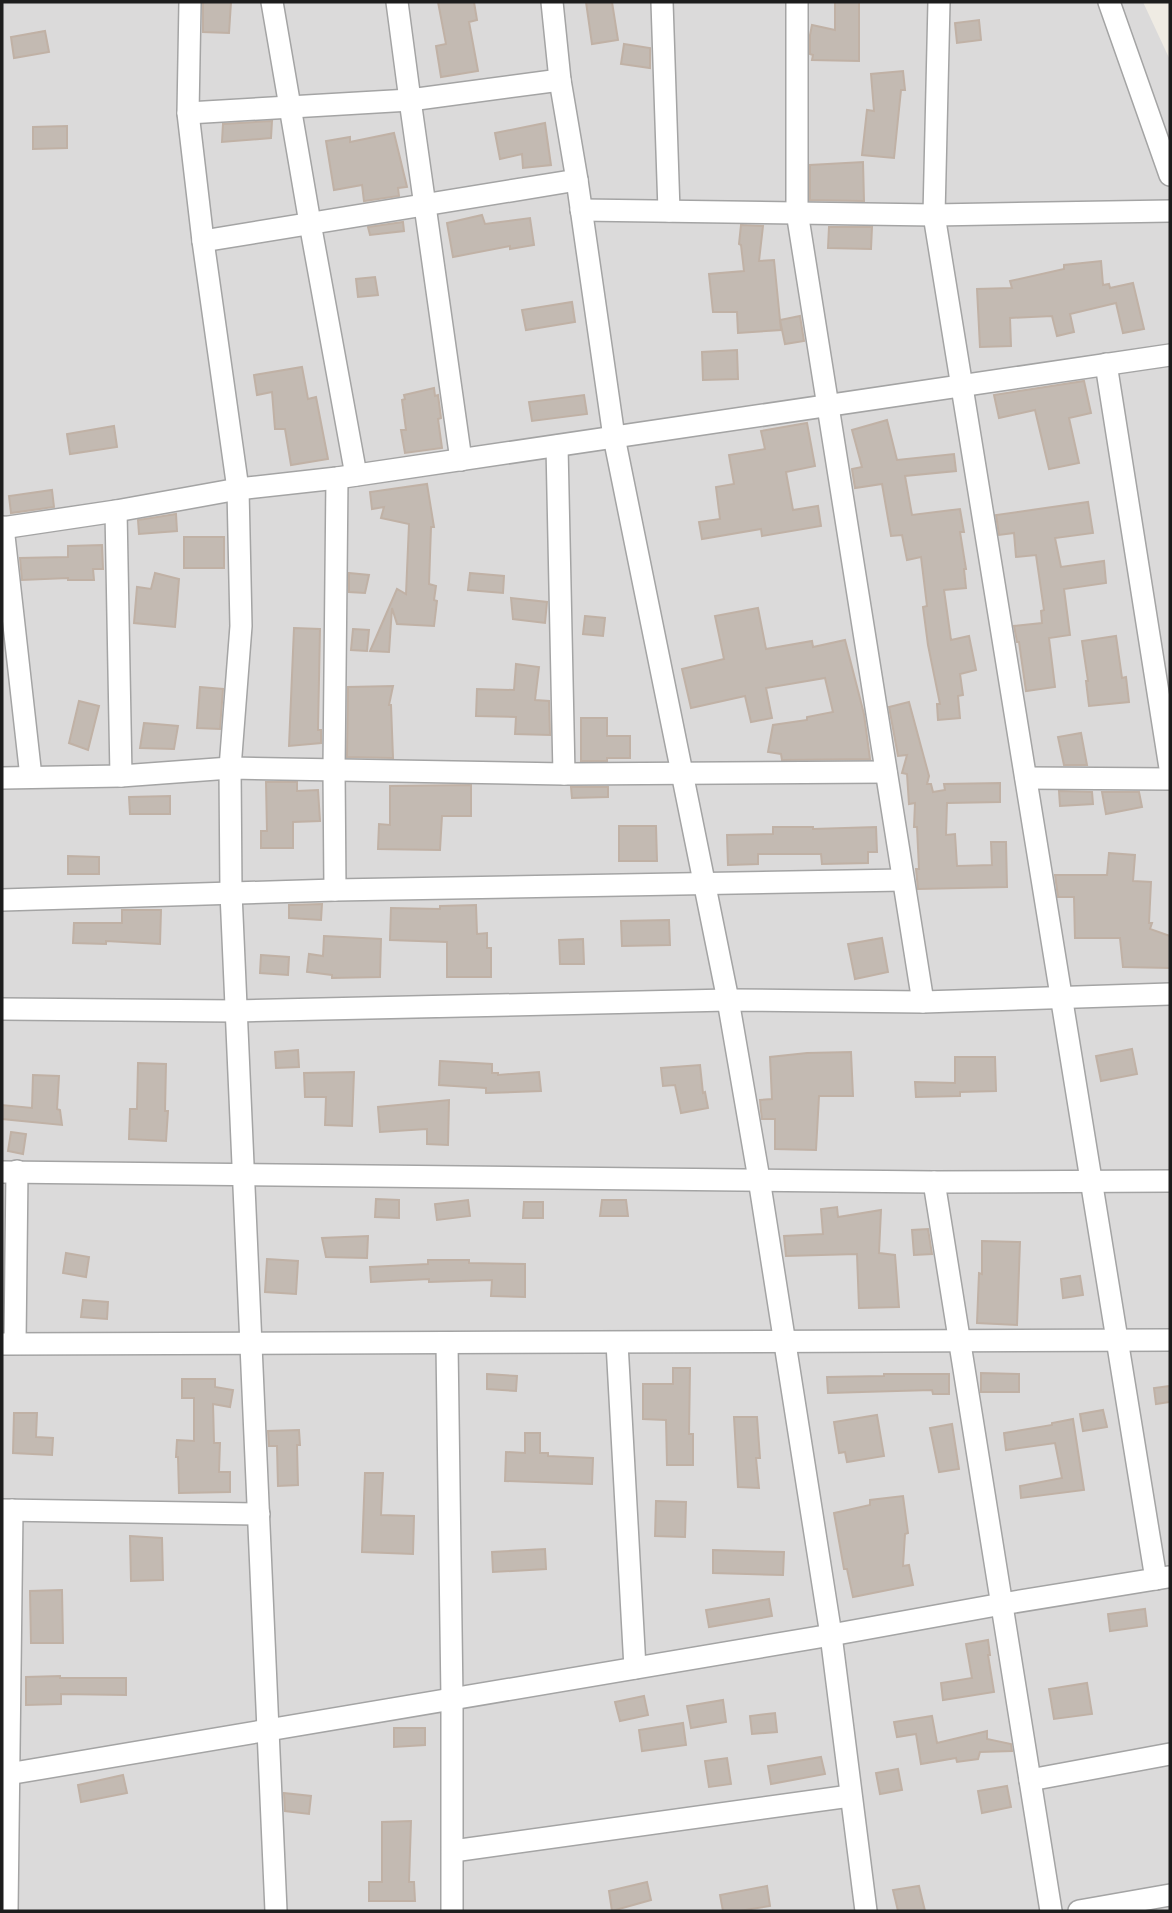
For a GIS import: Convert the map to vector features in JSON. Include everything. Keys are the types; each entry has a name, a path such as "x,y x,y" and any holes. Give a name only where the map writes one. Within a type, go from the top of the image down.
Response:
{"street":[{"path":"190,2 188,113 238,489 241,626 230,768 231,893 276,1911"},
{"path":"272,2 310,223 346,477 334,769 335,890"},
{"path":"397,2 461,460"},
{"path":"552,2 560,80 614,437 728,1000 759,1179 831,1635 866,1911"},
{"path":"662,2 669,211"},
{"path":"797,2 797,212 923,1002"},
{"path":"5,1774 1163,1578 1092,1182 934,215 939,2"},
{"path":"1109,2 1170,175"},
{"path":"188,113 410,100 560,80"},
{"path":"203,241 577,180"},
{"path":"581,210 934,215 1170,211"},
{"path":"31,777 2,527 116,511 238,489 346,477 1170,355"},
{"path":"1106,364 1170,768"},
{"path":"556,446 564,774"},
{"path":"116,511 121,776"},
{"path":"2,778 121,776 230,768 564,774 886,772"},
{"path":"1026,778 1170,779"},
{"path":"2,900 335,890 903,880"},
{"path":"2,1009 236,1011 728,1000 923,1002 1170,994"},
{"path":"1170,1181 934,1182 10,1171 8,1343 447,1344 1170,1340"},
{"path":"934,1182 1051,1911"},
{"path":"617,1343 635,1668"},
{"path":"447,1344 453,1699 452,1911"},
{"path":"8,1911 5,1774 7,1510 258,1514"},
{"path":"1031,1780 1170,1754"},
{"path":"453,1851 850,1796"},
{"path":"1079,1911 1170,1895"}],"shaded area":[{"path":"2,2 1143,2 1170,60 1170,1911 2,1911"}],"building":[{"path":"203,2 231,2 229,33 203,32"},
{"path":"438,2 474,2 477,20 469,22 478,71 441,77 436,46 446,44"},
{"path":"586,2 612,2 618,40 592,44"},
{"path":"835,2 859,2 859,61 812,60 812,25 835,30"},
{"path":"979,20 981,40 957,43 955,23"},
{"path":"45,31 49,52 14,58 11,37"},
{"path":"624,44 650,48 650,68 621,64"},
{"path":"903,71 905,90 901,90 894,158 862,155 867,110 874,111 871,74"},
{"path":"272,121 271,138 222,142 223,124"},
{"path":"545,123 551,165 523,168 522,154 500,159 495,133"},
{"path":"67,126 67,148 33,149 33,127"},
{"path":"394,133 407,187 398,188 399,196 364,201 362,185 334,190 326,141 350,137 350,142"},
{"path":"863,162 864,201 810,200 810,165"},
{"path":"482,215 485,224 530,218 534,245 510,249 510,246 453,257 447,223"},
{"path":"403,222 404,231 370,235 368,227"},
{"path":"741,225 763,226 759,261 774,260 781,330 738,333 737,312 713,312 709,274 744,271 739,244"},
{"path":"829,227 872,227 871,249 828,248"},
{"path":"1101,261 1103,285 1109,284 1110,288 1133,283 1144,329 1123,333 1116,303 1070,314 1074,332 1057,336 1052,316 1010,318 1011,346 980,347 977,289 1012,288 1010,281 1064,269 1064,265"},
{"path":"375,277 378,295 358,297 356,279"},
{"path":"572,302 575,322 526,330 522,310"},
{"path":"800,316 804,341 785,344 780,320"},
{"path":"737,350 738,379 703,380 702,352"},
{"path":"302,367 308,399 316,397 328,459 291,465 285,429 275,429 272,392 257,395 254,375"},
{"path":"1084,381 1091,413 1069,418 1079,463 1049,469 1035,410 999,418 994,395"},
{"path":"434,388 435,396 438,395 442,448 405,453 401,430 406,430 402,400 405,399 404,395"},
{"path":"584,395 587,414 532,421 529,402"},
{"path":"887,420 897,460 954,454 956,471 905,476 912,515 960,509 964,532 960,532 966,588 944,590 951,640 969,636 976,670 960,674 963,695 958,696 960,718 938,720 937,704 940,704 923,607 927,606 921,557 907,560 902,535 891,536 882,484 855,488 852,469 862,467 852,430"},
{"path":"807,423 815,466 786,472 793,510 818,506 821,526 762,536 761,529 702,539 699,522 720,519 716,487 734,484 729,455 765,449 761,431"},
{"path":"114,426 117,447 70,454 67,434"},
{"path":"427,484 434,527 431,527 429,584 436,586 434,626 397,624 392,608 389,652 370,651 397,589 406,594 409,524 381,518 384,507 372,509 370,492"},
{"path":"52,490 54,507 11,513 9,496"},
{"path":"1088,502 1093,533 1055,538 1061,567 1104,561 1106,583 1064,589 1070,635 1049,638 1055,687 1026,691 1014,626 1042,623 1041,611 1044,610 1036,555 1016,557 1014,533 999,535 996,515"},
{"path":"176,514 177,531 139,534 138,520"},
{"path":"184,537 224,537 224,568 184,568"},
{"path":"102,545 103,569 93,569 94,580 22,580 20,558 68,557 68,546"},
{"path":"155,573 179,579 175,627 134,623 137,587 151,589"},
{"path":"349,573 369,575 365,593 349,592"},
{"path":"470,573 504,576 503,593 468,590"},
{"path":"511,598 547,602 545,623 513,619"},
{"path":"758,608 766,649 812,641 813,647 845,640 864,714 870,759 782,760 781,754 768,752 773,725 807,720 807,717 833,712 825,678 766,688 772,718 751,722 745,696 691,708 682,669 724,659 715,616"},
{"path":"585,616 605,618 603,636 583,634"},
{"path":"294,628 320,629 318,730 321,730 321,743 289,746"},
{"path":"353,629 369,630 367,651 351,650"},
{"path":"1116,636 1122,678 1126,677 1129,702 1089,706 1082,641"},
{"path":"516,664 539,667 535,700 549,701 550,735 515,734 516,717 476,716 477,689 514,690"},
{"path":"393,686 389,705 393,758 347,757 348,687"},
{"path":"200,687 223,689 220,729 197,728"},
{"path":"79,701 99,706 88,750 69,743"},
{"path":"909,702 929,776 927,784 931,784 933,792 945,790 944,784 1000,783 1000,802 947,803 946,835 955,834 957,866 992,865 991,842 1006,842 1007,887 918,889 915,803 909,804 907,774 902,773 907,755 898,756 889,707"},
{"path":"581,718 607,718 607,736 630,736 630,758 581,761"},
{"path":"144,723 178,726 174,749 140,748"},
{"path":"1081,733 1087,765 1064,765 1058,737"},
{"path":"266,782 297,782 297,791 318,790 320,821 293,822 293,848 261,848 261,831 267,831"},
{"path":"471,785 471,816 442,816 440,850 378,849 379,824 390,825 390,786"},
{"path":"571,787 608,787 608,797 572,798"},
{"path":"1059,791 1092,792 1093,804 1060,806"},
{"path":"1102,792 1139,792 1142,807 1106,814"},
{"path":"170,796 170,814 130,814 129,797"},
{"path":"619,826 656,826 657,861 619,861"},
{"path":"773,827 876,827 877,852 868,852 868,863 822,864 821,854 758,854 758,864 728,865 727,835 773,834"},
{"path":"1109,853 1135,855 1133,881 1151,882 1150,929 1170,936 1170,968 1123,967 1120,938 1075,938 1074,897 1058,897 1055,875 1107,875"},
{"path":"68,856 99,857 99,874 68,874"},
{"path":"322,904 321,920 289,918 289,905"},
{"path":"476,905 477,934 487,933 487,948 491,948 491,977 447,977 447,942 390,940 391,908 440,909 440,906"},
{"path":"122,910 161,910 160,944 106,941 106,944 73,943 74,923 122,923"},
{"path":"669,920 670,945 622,946 621,921"},
{"path":"324,936 381,939 380,977 332,978 332,975 307,972 309,954 323,956"},
{"path":"882,938 888,972 855,979 848,944"},
{"path":"583,939 584,964 560,964 559,940"},
{"path":"261,955 289,957 288,975 260,973"},
{"path":"1132,1049 1137,1074 1101,1081 1096,1056"},
{"path":"298,1050 299,1067 276,1068 275,1052"},
{"path":"851,1052 853,1096 819,1096 816,1150 775,1149 775,1119 762,1119 760,1100 772,1099 770,1057"},
{"path":"955,1057 995,1057 996,1091 960,1092 960,1096 916,1097 915,1082 955,1083"},
{"path":"440,1061 492,1064 492,1073 498,1075 539,1072 541,1091 486,1093 486,1088 439,1085"},
{"path":"138,1063 166,1064 166,1141 129,1139 130,1109 137,1109"},
{"path":"700,1065 703,1093 705,1092 708,1108 681,1113 675,1085 663,1086 661,1068"},
{"path":"354,1072 352,1126 325,1125 326,1097 305,1097 304,1073"},
{"path":"33,1075 59,1076 57,1109 60,1110 62,1125 2,1119 2,1105 32,1108"},
{"path":"449,1100 448,1145 427,1144 427,1129 380,1132 378,1107"},
{"path":"11,1132 26,1134 23,1154 8,1151"},
{"path":"376,1199 399,1200 399,1218 375,1217"},
{"path":"468,1200 470,1216 437,1220 435,1204"},
{"path":"602,1200 626,1200 628,1216 600,1216"},
{"path":"524,1202 543,1202 543,1218 523,1218"},
{"path":"837,1207 838,1217 881,1210 879,1253 895,1255 899,1307 859,1308 857,1254 786,1256 784,1236 823,1234 821,1209"},
{"path":"928,1229 932,1254 914,1255 912,1230"},
{"path":"368,1236 367,1258 326,1257 322,1238"},
{"path":"982,1241 1020,1242 1017,1325 977,1323"},
{"path":"66,1253 89,1257 86,1277 63,1273"},
{"path":"267,1259 298,1261 296,1294 265,1292"},
{"path":"428,1260 525,1264 525,1297 491,1296 492,1280 371,1282 370,1267 428,1264"},
{"path":"1080,1276 1083,1295 1063,1298 1061,1279"},
{"path":"83,1300 108,1302 107,1319 81,1317"},
{"path":"673,1368 690,1368 689,1434 693,1434 693,1465 667,1465 666,1420 643,1419 643,1384 673,1384"},
{"path":"981,1373 1019,1374 1019,1392 981,1392"},
{"path":"487,1374 517,1376 516,1391 487,1389"},
{"path":"949,1374 949,1394 933,1394 932,1390 828,1393 827,1377"},
{"path":"182,1379 215,1379 215,1387 233,1390 230,1407 213,1404 214,1443 220,1443 219,1472 230,1472 230,1492 179,1493 177,1440 194,1441 194,1398 182,1398"},
{"path":"1170,1386 1170,1402 1156,1404 1154,1388"},
{"path":"1103,1410 1107,1427 1083,1431 1080,1414"},
{"path":"14,1413 37,1413 36,1437 53,1438 52,1455 13,1453"},
{"path":"877,1415 884,1456 847,1462 845,1452 839,1453 834,1422"},
{"path":"734,1417 757,1417 760,1458 756,1458 759,1488 738,1487"},
{"path":"1073,1419 1084,1490 1021,1498 1020,1486 1062,1478 1055,1443 1006,1450 1004,1433"},
{"path":"952,1424 959,1469 939,1472 930,1428"},
{"path":"299,1430 298,1485 278,1486 277,1446 269,1446 268,1431"},
{"path":"525,1433 540,1433 540,1453 548,1453 548,1456 593,1458 592,1484 505,1481 506,1452 525,1453"},
{"path":"365,1473 383,1473 381,1515 414,1516 413,1554 362,1552"},
{"path":"903,1496 908,1533 905,1534 903,1566 909,1565 913,1585 853,1597 847,1569 844,1569 834,1513 870,1505 870,1500"},
{"path":"656,1501 686,1502 685,1537 655,1536"},
{"path":"130,1536 162,1538 163,1580 131,1581"},
{"path":"545,1549 546,1569 493,1572 492,1552"},
{"path":"713,1550 784,1552 783,1575 713,1573"},
{"path":"62,1590 63,1643 31,1643 30,1591"},
{"path":"769,1599 772,1616 709,1627 706,1610"},
{"path":"1145,1609 1147,1626 1110,1631 1108,1614"},
{"path":"988,1640 994,1692 943,1700 941,1683 972,1678 966,1644"},
{"path":"26,1677 126,1678 126,1695 61,1694 61,1704 26,1705"},
{"path":"1087,1683 1092,1714 1054,1719 1049,1689"},
{"path":"644,1696 648,1715 620,1721 615,1702"},
{"path":"723,1700 726,1722 691,1728 687,1706"},
{"path":"775,1713 777,1732 752,1734 750,1716"},
{"path":"932,1716 937,1743 987,1731 987,1739 1011,1744 1012,1751 980,1752 978,1759 957,1762 956,1758 921,1764 916,1734 897,1737 894,1722"},
{"path":"683,1723 686,1745 642,1751 639,1730"},
{"path":"394,1728 425,1728 425,1745 394,1747"},
{"path":"821,1757 825,1774 771,1784 768,1766"},
{"path":"727,1758 731,1784 709,1787 705,1761"},
{"path":"898,1769 902,1790 880,1794 876,1773"},
{"path":"123,1775 127,1793 81,1802 78,1785"},
{"path":"1007,1786 1011,1807 982,1813 978,1791"},
{"path":"284,1793 311,1796 309,1814 285,1811"},
{"path":"411,1821 409,1882 414,1882 415,1901 369,1901 369,1882 382,1882 382,1822"},
{"path":"647,1882 651,1900 612,1911 609,1891"},
{"path":"767,1886 770,1906 723,1911 720,1895"},
{"path":"919,1886 925,1911 898,1911 893,1890"}]}
